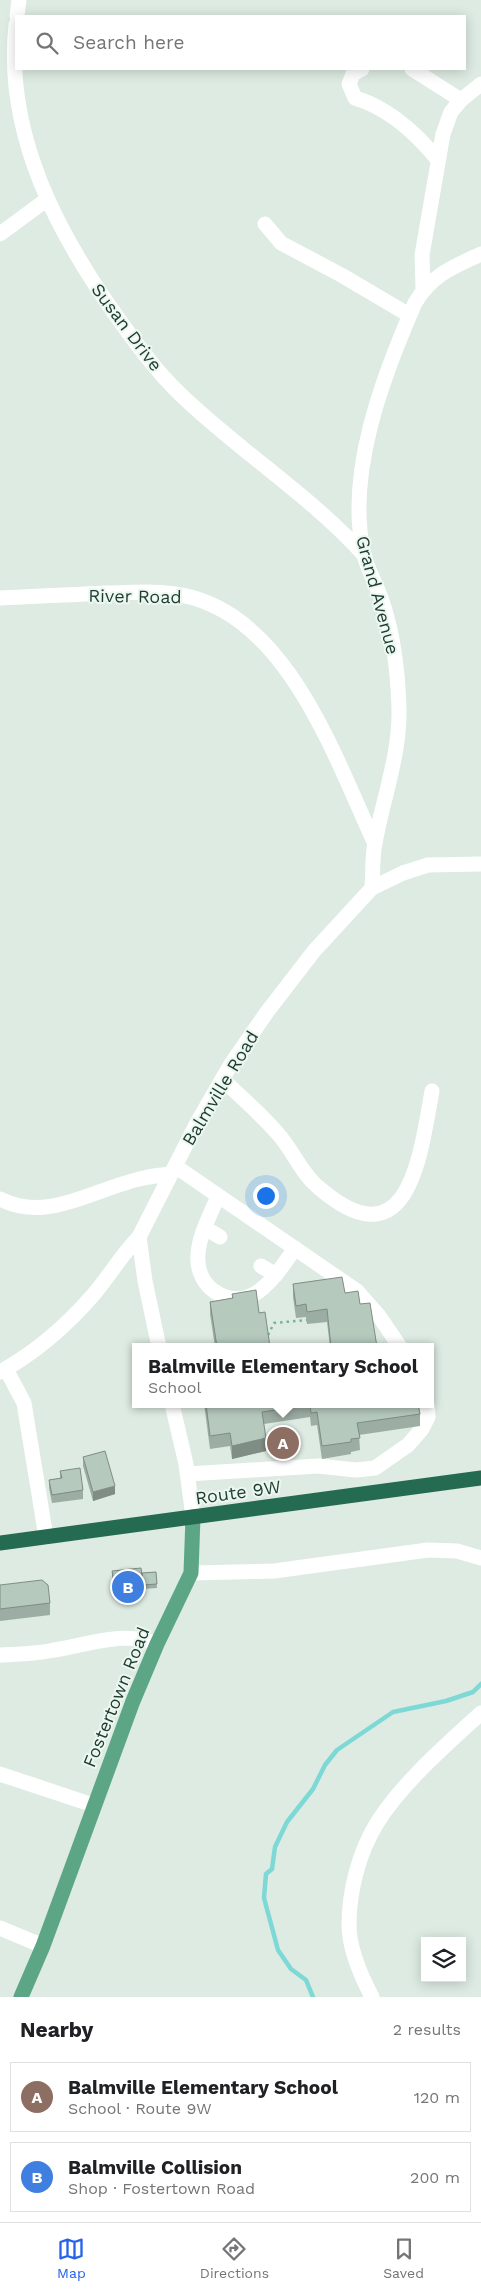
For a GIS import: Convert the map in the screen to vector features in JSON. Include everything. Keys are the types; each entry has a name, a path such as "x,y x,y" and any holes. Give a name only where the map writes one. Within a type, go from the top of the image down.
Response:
{"highway":[{"name":"Route 9W","path":"0,1543 481,1478"}],"main road":[{"name":"Fostertown Road","path":"21,1997 43,1946 129,1710 157,1644 191,1573 193,1517"}],"street":[{"path":"17,15 19,0"},
{"name":"Susan Drive","path":"15,33 13,50 14,81 19,117 46,200 102,295 144,353 178,393 210,422 343,532 365,556"},
{"path":"360,70 353,74 349,84 355,98 394,117 420,138 438,160"},
{"path":"414,70 461,100"},
{"path":"423,288 422,255 443,134 451,112 461,100 481,84"},
{"path":"0,234 46,200"},
{"path":"265,224 281,243 343,276 409,315"},
{"name":"Grand Avenue","path":"372,888 374,844 395,755 399,711 396,657 388,621 365,556 359,527 358,496 362,465 372,422 409,315 423,288 435,277 481,254"},
{"name":"River Road","path":"0,598 130,592 180,594 209,602 238,618 262,638 284,665 310,705 374,844"},
{"name":"Balmville Road","path":"3,1370 54,1334 93,1294 129,1247 139,1237 222,1079 267,1012 314,951 372,888 403,873 428,865 481,864"},
{"path":"222,1079 279,1135 316,1186 354,1212 375,1215 392,1209 406,1193 422,1151 432,1091"},
{"path":"0,1199 15,1205 39,1208 60,1205 173,1170 218,1196 357,1291 379,1316 397,1343"},
{"path":"218,1196 205,1228 197,1261 200,1275 209,1287 220,1295 245,1298 270,1284 295,1248"},
{"path":"205,1228 220,1237"},
{"path":"139,1237 145,1281 158,1343"},
{"path":"261,1266 276,1275"},
{"path":"3,1370 24,1404 46,1536"},
{"name":"Fostertown Road","path":"173,1408 187,1474 193,1517"},
{"path":"187,1474 318,1466 356,1470 375,1468 408,1445 422,1429 428,1417 427,1408"},
{"path":"191,1573 274,1571 428,1550 457,1551 481,1558"},
{"path":"0,1655 54,1651 123,1637 149,1640 157,1644"},
{"path":"372,1997 356,1961 349,1926 351,1899 366,1843 378,1822 422,1770 481,1713"},
{"path":"0,1774 93,1805"},
{"path":"0,1928 43,1946"}],"path":[{"path":"269,1340 268,1333 274,1323 307,1320"}],"building":[{"path":"342,1277 345,1293 358,1291 360,1304 370,1303 376,1343 331,1343 327,1309 307,1312 306,1304 296,1306 293,1284"},
{"path":"256,1290 259,1313 265,1312 269,1343 216,1343 210,1302 233,1298 232,1294"},
{"path":"206,1408 289,1408 262,1412 266,1438 232,1446 230,1433 210,1436"},
{"path":"310,1408 419,1408 420,1414 357,1423 360,1438 351,1439 351,1442 322,1446 317,1412 311,1413"},
{"path":"105,1451 115,1486 93,1492 83,1457"},
{"path":"80,1468 83,1490 52,1495 49,1480 62,1478 60,1471"},
{"path":"141,1568 143,1586 115,1589 112,1571"},
{"path":"156,1572 157,1584 143,1585 142,1573"},
{"path":"42,1580 48,1585 50,1603 0,1609 0,1585"}],"waterway":[{"path":"313,1997 306,1980 291,1969 278,1950 264,1898 266,1874 272,1869 275,1847 287,1822 313,1789 325,1765 337,1750 393,1712 446,1701 473,1692 481,1684"}],"place":[{"name":"Balmville Elementary School","path":"283,1443"},
{"name":"Balmville Collision","path":"128,1587"}]}
